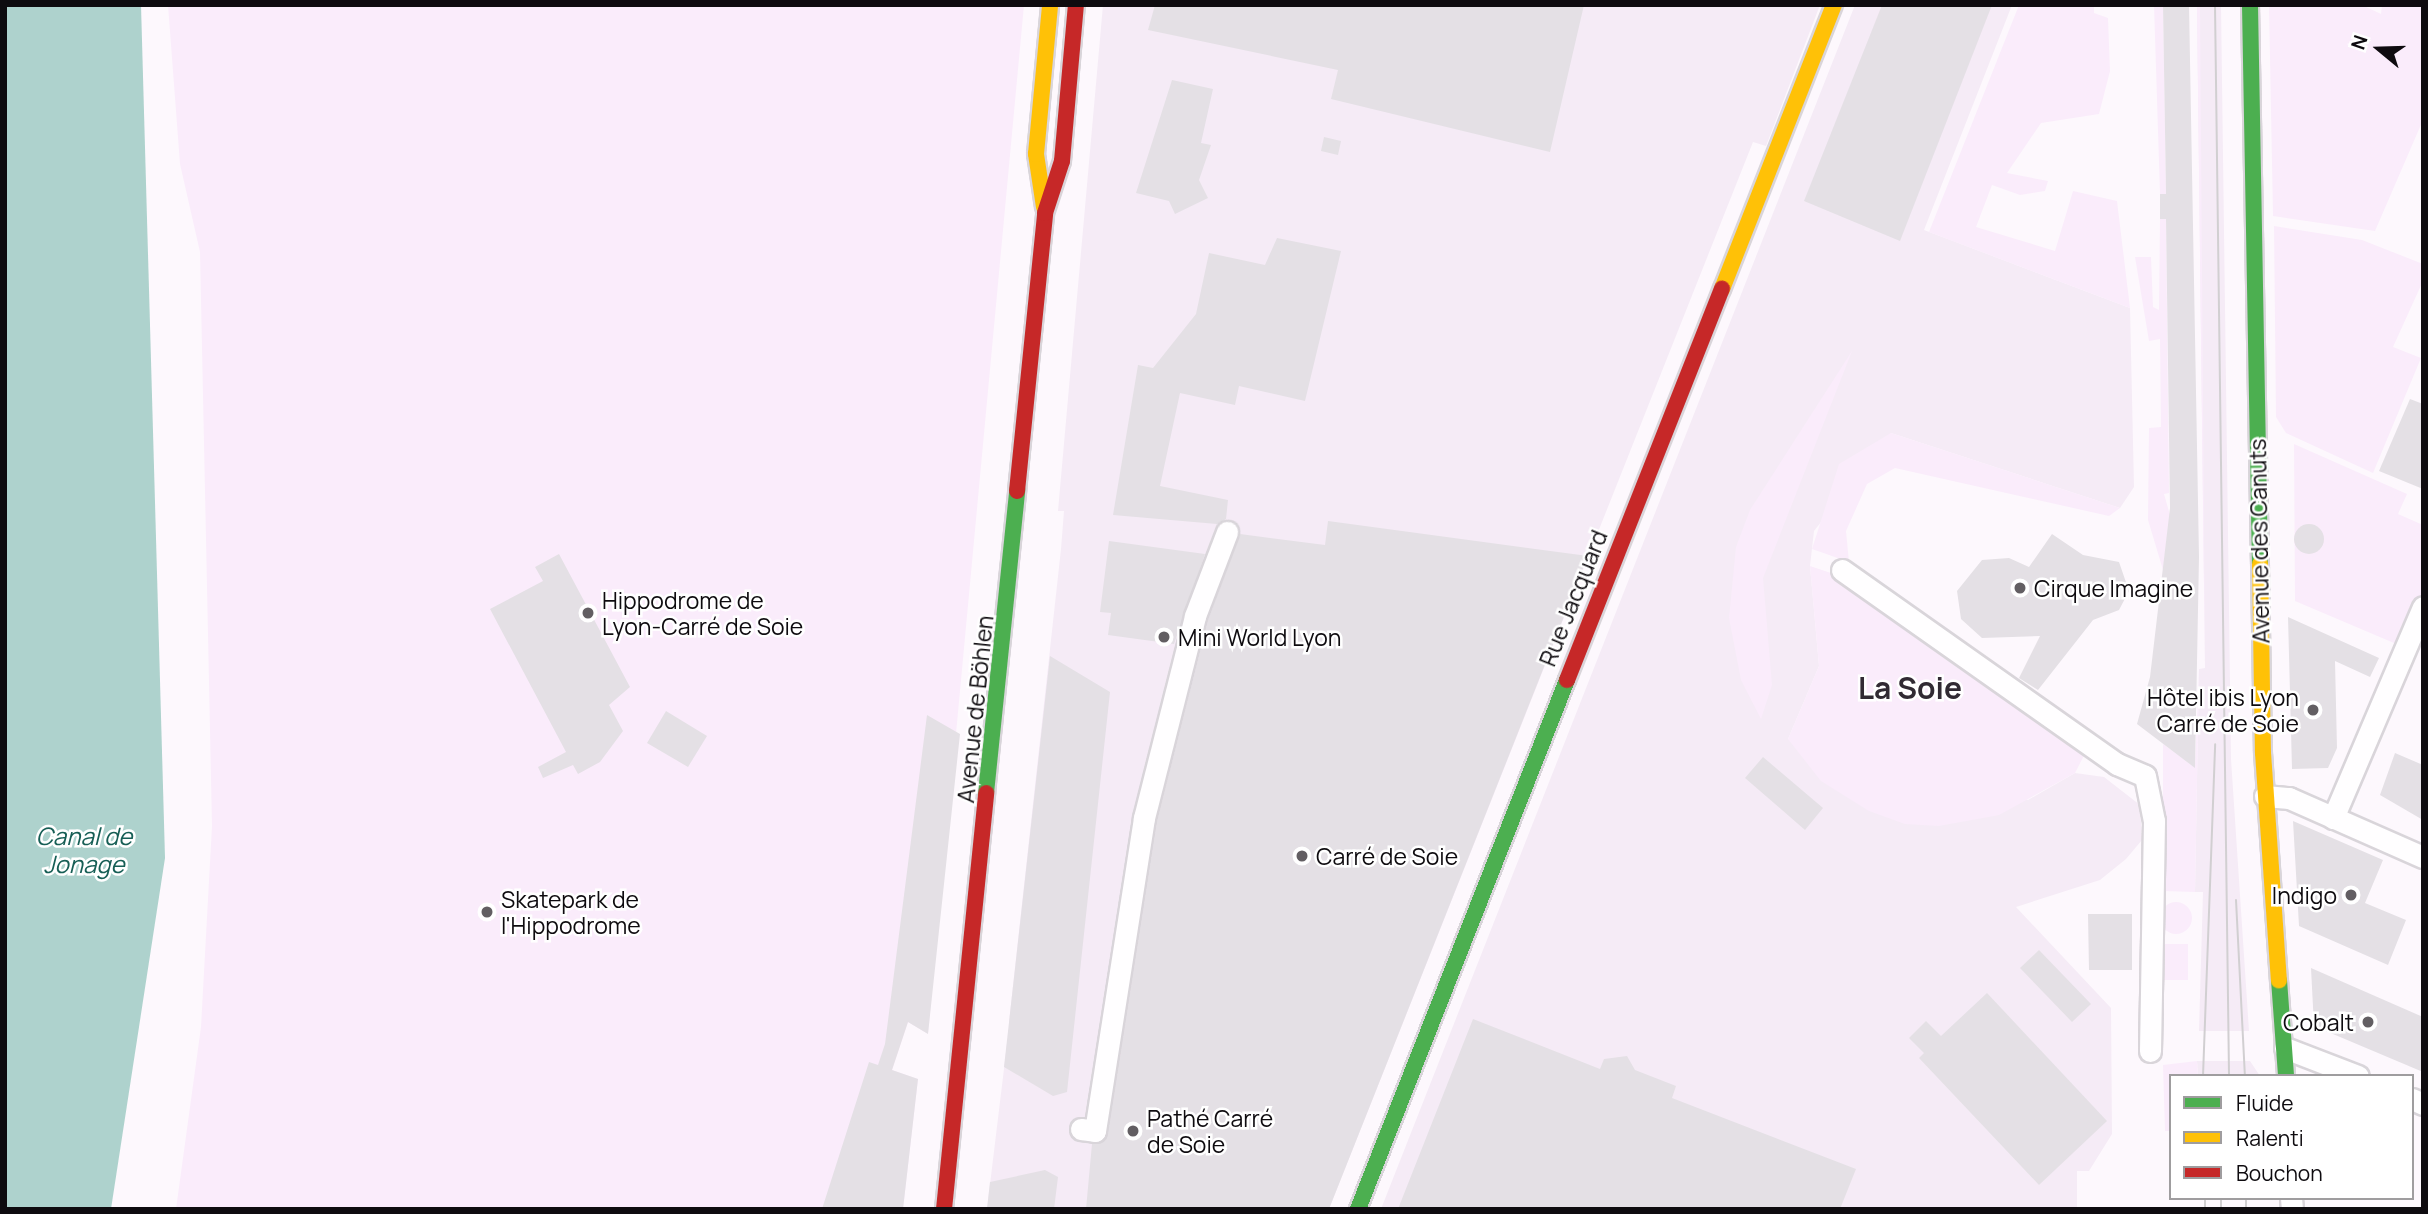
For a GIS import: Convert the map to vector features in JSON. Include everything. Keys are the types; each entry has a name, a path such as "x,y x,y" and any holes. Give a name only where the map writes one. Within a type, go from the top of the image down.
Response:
{"street":[{"name":"Avenue de Böhlen","path":"1045,213 1037,154 1049,5"},
{"name":"Avenue de Böhlen","path":"944,1209 1045,213 1062,161 1076,5"},
{"name":"Rue Jacquard","path":"1358,1209 1834,5"},
{"name":"Avenue des Canuts","path":"2250,5 2265,796 2286,1074"},
{"path":"1081,1129 1095,1131 1144,818 1195,616 1227,531"},
{"path":"1842,570 2117,764 2145,776 2154,821 2150,1051"},
{"path":"2333,818 2423,607"},
{"path":"2265,796 2289,798 2423,857"},
{"path":"2285,1048 2353,1074"}],"shaded area":[{"name":"Hippodrome de Lyon-Carré de Soie","path":"168,5 1024,5 928,1034 908,1022 892,1070 918,1079 903,1209 176,1209 201,1027 212,826 200,252 180,164"},
{"path":"1103,5 1820,5 1766,146 1753,142 1329,1209 987,1209 1007,1044 1019,1023 1009,1022 1061,549 1064,511 1058,511"},
{"path":"1855,5 2012,5 1924,230 2130,308 2134,487 2120,508 1891,433 1814,531 1810,566 1819,666 1788,739 2028,800 2075,773 2104,777 2140,805 2142,840 2126,859 2100,880 2016,907 2111,1008 2112,1134 2089,1171 2077,1171 2077,1209 1381,1209"},
{"path":"2019,5 2094,5 2094,13 2108,18 2110,71 2099,114 2041,123 2007,173 2048,181 2045,191 2020,195 1992,185 1976,227 2055,251 2073,191 2117,201 2130,308 1929,232"},
{"path":"2154,5 2163,5 2166,194 2160,194"},
{"path":"2197,5 2221,5 2231,759 2249,1031 2199,1031 2203,892 2195,892 2199,669 2205,668"},
{"path":"2197,5 2200,5 2205,669"},
{"path":"2269,5 2362,5 2381,14 2382,5 2423,5 2423,120 2375,231 2273,216"},
{"path":"2160,219 2166,219 2169,493 2164,494 2170,515 2163,570 2148,520 2149,428 2161,427 2160,339 2149,341 2135,257 2151,257 2153,307 2159,310"},
{"path":"2274,226 2362,240 2423,264 2423,281 2393,347 2421,358 2373,473 2286,433 2276,417"},
{"path":"1852,351 1763,578 1772,685 1761,719 1741,680 1729,618 1736,547 1750,510"},
{"path":"1891,433 2120,508 2109,516 1895,468 1867,484 1846,531 1849,562 1812,549 1839,464"},
{"path":"2294,444 2407,494 2398,514 2423,525 2423,595 2401,646 2295,601"},
{"path":"1852,565 2094,736 2075,773 1999,815 1939,826 1905,824 1869,811 1821,781 1788,739 1819,666 1810,566 1843,577"},
{"path":"2199,669 2195,892 2163,891 2163,744 2195,767"},
{"path":"2176,902 2187,907 2192,918 2187,929 2176,934 2165,929 2160,918 2165,907"},
{"path":"2163,944 2188,944 2188,980 2163,980"},
{"path":"2197,1061 2250,1061 2259,1074 2198,1074"},
{"path":"2197,1061 2198,1074 2169,1074 2169,1131 2165,1131 2163,1065"}],"water":[{"name":"Canal de Jonage","path":"5,5 141,5 165,858 111,1209 5,1209"}],"building":[{"path":"1155,5 1584,5 1550,152 1331,99 1338,70 1148,30"},
{"path":"1882,5 1992,5 1900,241 1804,201"},
{"path":"2163,5 2189,5 2199,557 2195,768 2137,724 2150,677 2170,508 2166,219 2160,219 2160,194 2166,194"},
{"path":"1172,80 1213,89 1201,143 1211,145 1199,180 1208,198 1175,214 1169,201 1136,193"},
{"path":"1324,137 1341,141 1338,155 1321,151"},
{"path":"1277,238 1341,251 1305,401 1239,386 1235,405 1180,393 1160,486 1228,500 1226,519 1217,524 1113,515 1138,365 1153,368 1196,314 1209,253 1265,265"},
{"path":"2410,399 2423,404 2423,489 2379,471"},
{"name":"Carré de Soie","path":"1328,521 1588,556 1329,1209 1086,1209 1092,1144 1108,1133 1157,821 1208,620 1240,534 1325,545"},
{"path":"2309,524 2320,528 2324,539 2320,550 2309,554 2298,550 2294,539 2298,528"},
{"path":"2052,534 2083,555 2119,562 2129,591 2119,610 2093,620 2038,690 2019,678 2040,636 1982,638 1961,619 1957,591 1982,560 2009,558 2029,567"},
{"path":"1109,541 1205,554 1174,644 1108,635 1111,613 1100,612"},
{"path":"559,554 630,687 609,705 623,731 600,762 578,774 573,765 543,778 538,767 566,752 490,609 543,581 535,567"},
{"name":"Hôtel ibis Lyon Carré de Soie","path":"2288,617 2379,658 2370,677 2335,661 2337,748 2328,768 2292,769"},
{"path":"1050,656 1110,692 1067,1092 1053,1096 1004,1067"},
{"path":"666,711 707,736 688,767 647,743"},
{"path":"927,715 960,734 928,1034 908,1022 892,1070 918,1079 903,1209 822,1209 869,1062 878,1065 885,1044"},
{"path":"2395,753 2423,765 2423,820 2380,795"},
{"path":"1763,757 1823,808 1805,830 1745,778"},
{"name":"Indigo","path":"2293,821 2383,860 2365,903 2406,920 2388,965 2299,926"},
{"path":"2088,914 2132,914 2132,970 2089,970"},
{"path":"2039,950 2091,1004 2072,1022 2020,968"},
{"name":"Cobalt","path":"2311,968 2423,1017 2423,1072 2314,1026"},
{"path":"1987,993 2107,1121 2039,1185 1919,1058 1924,1053 1909,1038 1926,1021 1941,1036"},
{"path":"1473,1019 1600,1069 1604,1059 1627,1056 1635,1070 1676,1086 1672,1098 1856,1169 1840,1209 1398,1209"},
{"path":"1045,1170 1058,1177 1054,1209 987,1209 990,1182"}],"tram line":[{"path":"2215,5 2229,1074"},
{"path":"2203,1074 2215,744"},
{"path":"2236,900 2245,1074"},
{"path":"2205,1200 2205,1209"},
{"path":"2221,1200 2221,1209"},
{"path":"2246,1200 2246,1209"}],"traffic: fast":[{"path":"2250,5 2260,564"},
{"path":"986,793 1017,491"},
{"path":"1358,1209 1567,680"},
{"path":"2279,980 2286,1074"}],"traffic: slow":[{"path":"1044,207 1036,154 1050,5"},
{"path":"1722,289 1834,5"},
{"path":"2260,564 2263,753 2279,980"}],"traffic: jam":[{"path":"1017,491 1045,213 1062,161 1076,5"},
{"path":"1567,680 1722,289"},
{"path":"944,1209 986,793"}],"place":[{"name":"Cirque Imagine","path":"2020,588"},
{"name":"Hippodrome de Lyon-Carré de Soie","path":"588,613"},
{"name":"Mini World Lyon","path":"1164,637"},
{"name":"Hôtel ibis Lyon Carré de Soie","path":"2313,710"},
{"name":"Carré de Soie","path":"1302,856"},
{"name":"Indigo","path":"2351,895"},
{"name":"Skatepark de l'Hippodrome","path":"487,912"},
{"name":"Cobalt","path":"2368,1022"},
{"name":"Pathé Carré de Soie","path":"1133,1131"}],"district":[{"name":"La Soie","path":"1910,688"}]}
